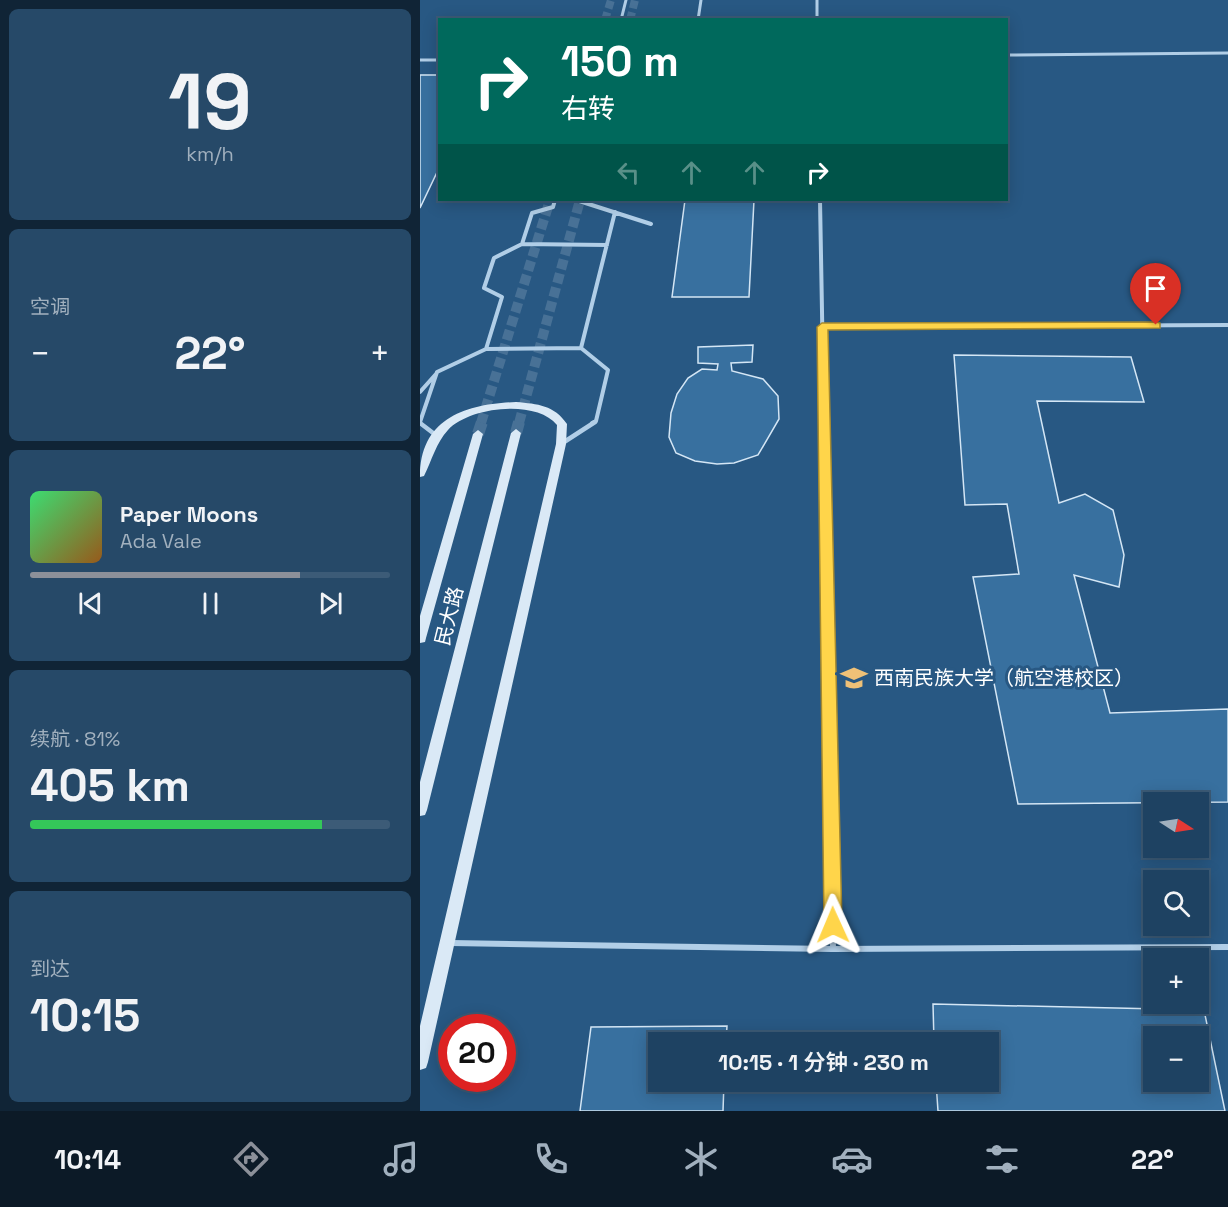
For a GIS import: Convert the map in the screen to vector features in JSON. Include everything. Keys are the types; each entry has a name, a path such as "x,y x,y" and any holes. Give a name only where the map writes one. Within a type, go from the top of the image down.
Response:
{"street":[{"path":"420,473 428,450 437,436 452,420 470,412 515,406 531,407 554,414 562,424 561,444 420,1062"},
{"name":"民大路","path":"420,810 516,433"},
{"name":"民大路","path":"420,638 478,434"}],"lane":[{"path":"622,18 626,0"},
{"path":"698,18 701,0"},
{"path":"817,0 818,18"},
{"path":"1008,55 1228,53"},
{"path":"420,60 438,60"},
{"path":"522,244 532,213 553,207 555,201"},
{"path":"579,201 651,224"},
{"path":"820,201 833,949"},
{"path":"581,348 615,212"},
{"path":"486,349 502,297 484,288 494,258 522,244 607,245"},
{"path":"822,327 1228,325"},
{"path":"420,392 437,372 486,349 581,348 608,370 596,421 561,444"},
{"path":"437,372 420,423 437,436"},
{"path":"446,943 833,949 1228,947"}],"building":[{"path":"420,75 438,75 438,170 420,208"},
{"path":"685,201 754,201 749,297 672,297"},
{"path":"753,345 752,362 731,363 732,371 763,379 778,396 779,419 758,455 734,463 717,464 695,461 676,453 669,437 671,413 677,394 688,378 702,369 717,370 718,364 698,363 698,347"},
{"path":"954,355 1131,357 1144,402 1037,401 1059,503 1085,494 1113,510 1124,555 1119,587 1074,575 1110,713 1228,709 1228,802 1209,802 1209,792 1143,792 1143,803 1018,804 973,577 1019,574 1007,504 965,505"},
{"path":"933,1004 1143,1009 1143,1014 1205,1014 1207,1026 1143,1026 1143,1092 1209,1092 1209,1034 1225,1111 938,1111 937,1092 999,1092 999,1032 934,1032"},
{"path":"727,1026 727,1032 648,1032 648,1092 724,1092 723,1111 580,1111 591,1027"}],"tunnel":[{"path":"606,18 611,0"},
{"path":"630,18 635,0"},
{"path":"481,423 550,201"},
{"path":"519,423 580,201"},
{"path":"478,434 482,422"},
{"path":"516,433 519,422"}],"place":[{"name":"西南民族大学（航空港校区）","path":"854,678"}],"route":[{"path":"833,925 822,327 1156,325"}]}
